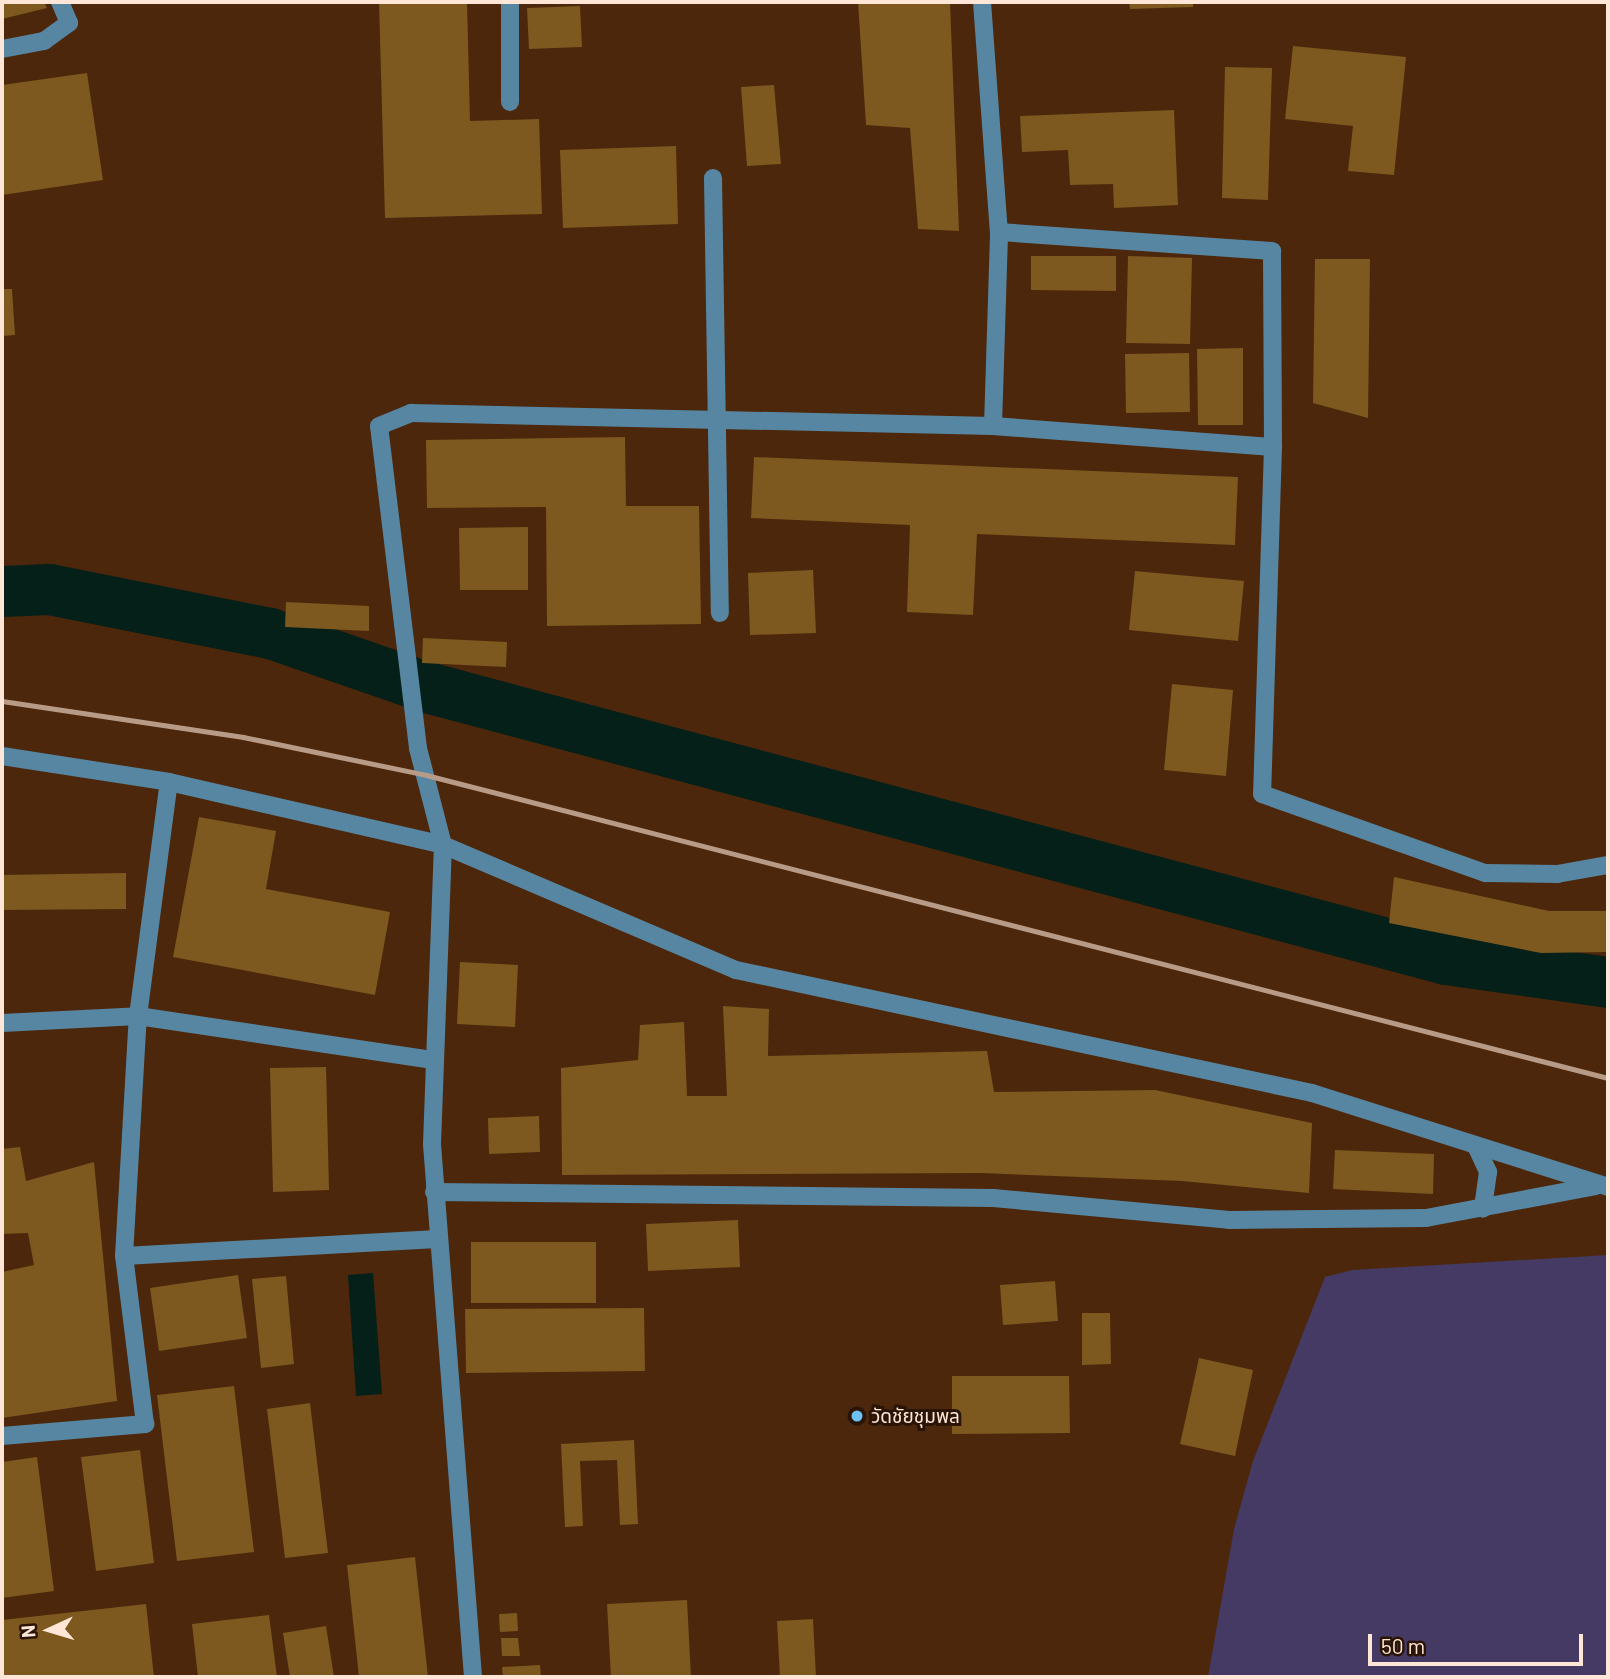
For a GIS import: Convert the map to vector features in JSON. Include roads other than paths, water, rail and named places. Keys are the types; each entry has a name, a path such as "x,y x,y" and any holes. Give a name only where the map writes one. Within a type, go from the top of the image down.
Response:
{"street":[{"path":"2,49 44,41 69,23 60,2"},
{"path":"510,2 510,102"},
{"path":"982,2 999,232 993,426"},
{"path":"713,178 720,613"},
{"path":"999,232 1272,251 1273,447 1262,794 1485,873 1557,874 1608,865"},
{"path":"474,1677 434,1192 432,1060 443,845 418,748 379,426 411,413 993,426 1273,447"},
{"path":"2,756 169,782 443,845 736,970 1312,1093 1603,1186"},
{"path":"2,1436 145,1424 124,1256 138,1016 169,782"},
{"path":"2,1023 138,1016 432,1060"},
{"path":"1476,1146 1488,1172 1483,1209"},
{"path":"434,1192 993,1198 1229,1220 1426,1218 1603,1186"},
{"path":"124,1256 438,1239"}],"water":[{"path":"373,1273 382,1394 356,1396 348,1275"}],"waterway":[{"path":"2,591 49,589 270,633 423,686 1446,959 1608,982"}],"railway":[{"path":"2,701 243,737 426,775 1608,1078"}],"place":[{"name":"วัดชัยชุมพล","path":"857,1416"}]}
